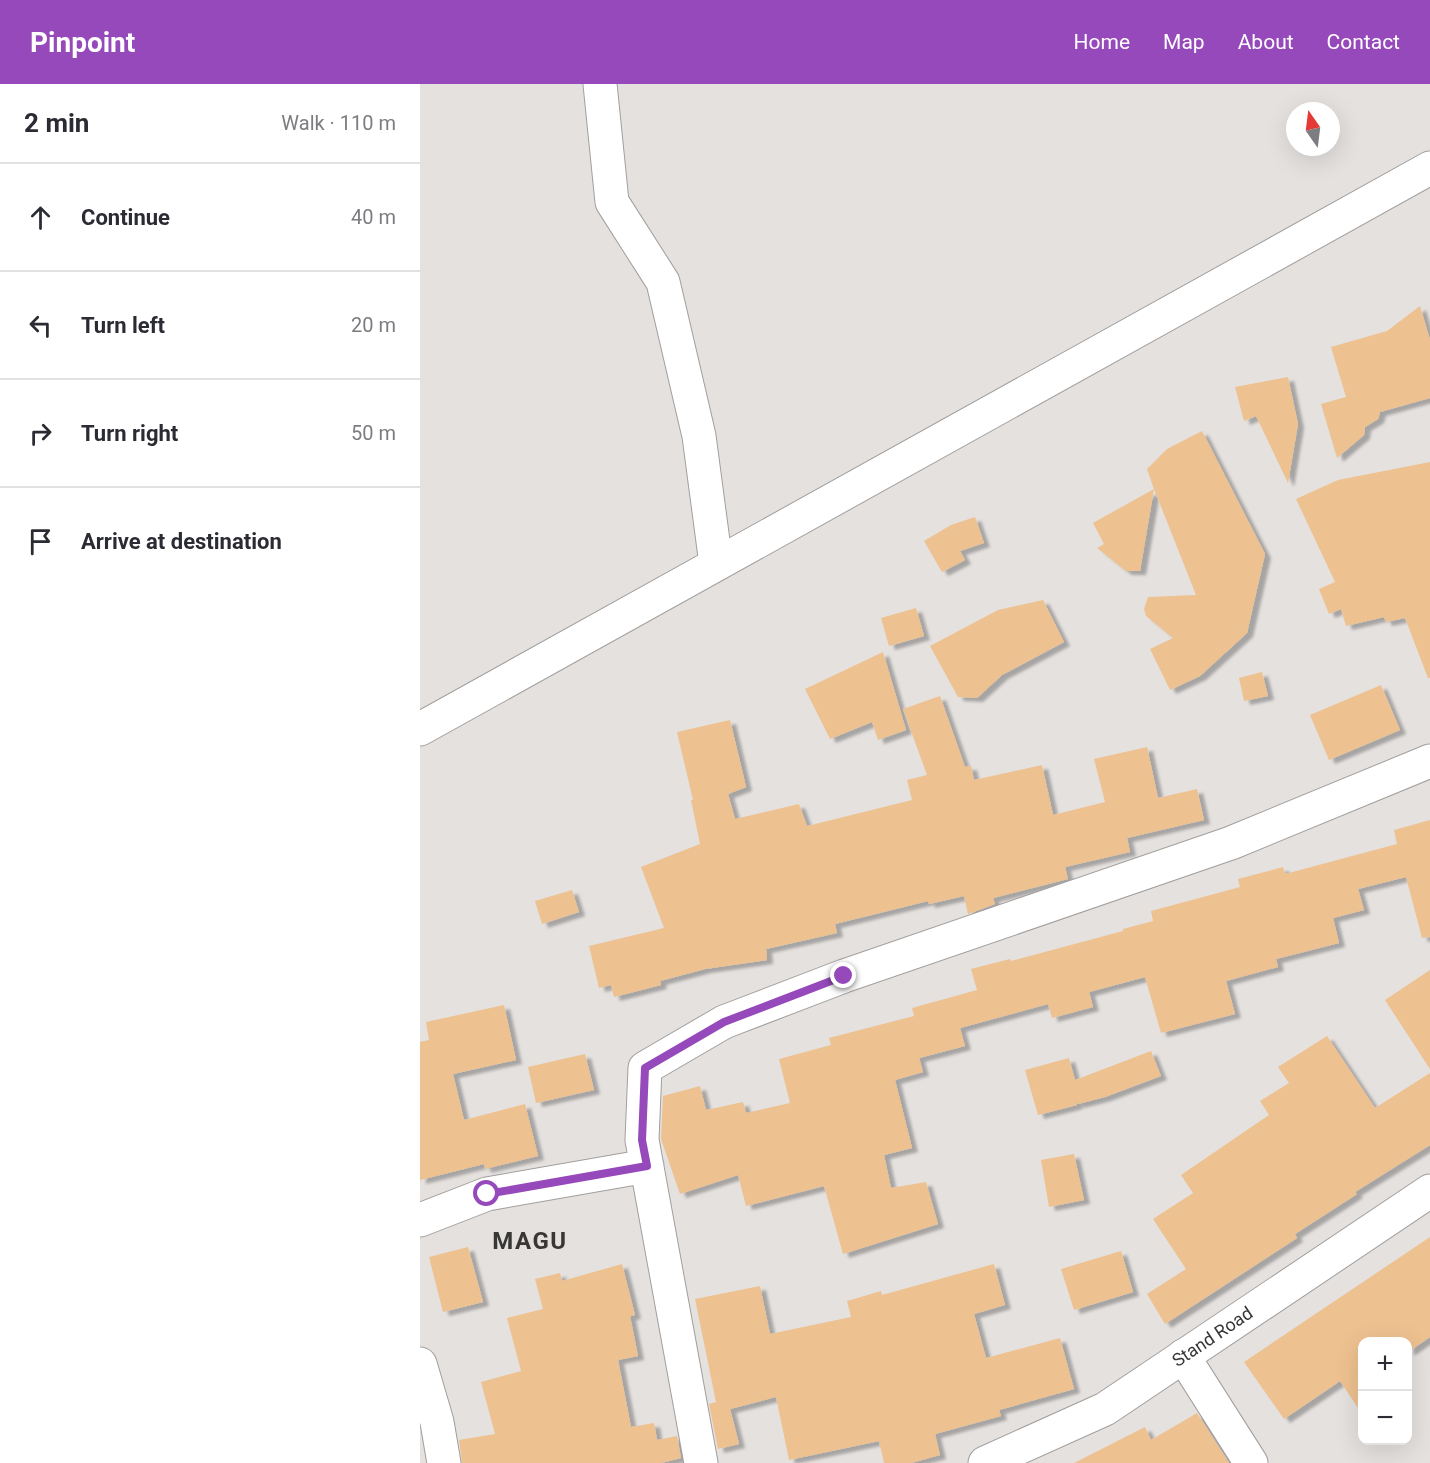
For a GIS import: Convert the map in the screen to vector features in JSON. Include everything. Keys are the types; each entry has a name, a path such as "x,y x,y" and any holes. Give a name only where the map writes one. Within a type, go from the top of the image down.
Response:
{"main road":[{"path":"600,84 612,202 663,282 699,436 716,564"},
{"path":"420,729 1430,168"},
{"path":"701,1463 642,1140 645,1068 724,1022 844,976 1231,843 1430,761"},
{"path":"420,1220 487,1194 647,1166"},
{"name":"Stand Road","path":"985,1463 1105,1409 1430,1191"},
{"path":"1183,1356 1251,1463"},
{"path":"420,1364 437,1422 444,1463"}],"building":[{"path":"1420,306 1430,340 1430,398 1380,412 1378,419 1365,427 1364,435 1337,458 1321,404 1346,397 1331,347 1387,331"},
{"path":"1288,377 1298,424 1288,483 1256,416 1244,421 1235,387"},
{"path":"1202,431 1265,554 1247,633 1200,676 1170,690 1150,649 1173,638 1146,616 1144,609 1148,597 1196,595 1147,469 1167,449"},
{"path":"1430,462 1430,678 1428,678 1405,618 1386,622 1384,617 1346,626 1341,609 1329,614 1319,589 1335,582 1296,499 1338,480"},
{"path":"1154,489 1140,571 1126,571 1097,548 1104,544 1093,523"},
{"path":"975,517 984,543 960,551 965,560 942,572 924,541 951,525"},
{"path":"1043,600 1064,642 1002,675 977,698 958,697 930,646 998,610"},
{"path":"916,608 924,636 889,646 881,618"},
{"path":"883,652 906,730 878,740 872,722 830,739 805,689"},
{"path":"1262,672 1268,696 1244,701 1239,678"},
{"path":"1381,685 1400,730 1329,760 1310,715"},
{"path":"940,696 965,767 971,766 974,780 1042,765 1053,815 1105,802 1094,759 1147,747 1158,798 1197,789 1204,820 1127,838 1130,852 1065,867 1068,879 993,898 995,904 968,914 964,896 929,904 928,901 835,924 837,933 766,949 767,960 705,969 660,981 661,985 614,997 611,985 599,988 589,946 664,928 641,867 700,844 691,800 693,800 677,732 730,720 746,787 728,794 735,819 799,804 807,826 912,800 907,780 927,775 903,709"},
{"path":"1430,820 1430,937 1422,938 1406,877 1358,889 1364,910 1333,918 1339,943 1276,959 1278,967 1226,981 1235,1014 1161,1033 1145,977 1089,992 1093,1007 1052,1018 1048,1004 960,1028 965,1046 919,1058 923,1072 895,1080 912,1148 884,1155 891,1188 926,1182 938,1224 843,1254 824,1186 746,1206 738,1175 680,1194 661,1139 663,1096 700,1086 706,1110 743,1102 746,1113 790,1103 779,1059 831,1045 829,1038 914,1016 912,1008 977,990 971,969 1010,959 1011,961 1153,921 1151,911 1240,887 1238,879 1283,867 1285,874 1397,844 1394,830"},
{"path":"572,890 579,912 542,924 535,901"},
{"path":"1430,970 1430,1069 1385,1000"},
{"path":"504,1005 516,1060 453,1074 464,1120 525,1104 538,1156 485,1169 484,1164 420,1180 420,1042 429,1040 426,1022"},
{"path":"1327,1036 1375,1108 1430,1073 1430,1145 1355,1192 1357,1194 1295,1234 1297,1238 1165,1324 1147,1294 1186,1269 1153,1219 1193,1193 1181,1175 1269,1115 1260,1101 1289,1083 1278,1067"},
{"path":"1151,1051 1161,1076 1105,1097 1078,1104 1076,1100 1077,1105 1038,1115 1025,1070 1069,1058 1075,1080"},
{"path":"585,1054 594,1090 536,1103 528,1067"},
{"path":"1074,1154 1084,1200 1049,1207 1041,1160"},
{"path":"1430,1237 1430,1337 1412,1349 1412,1337 1358,1337 1358,1408 1340,1381 1284,1419 1244,1362"},
{"path":"468,1247 483,1302 443,1312 429,1257"},
{"path":"1121,1251 1133,1292 1074,1310 1061,1269"},
{"path":"622,1264 635,1315 630,1316 638,1356 618,1360 631,1427 654,1423 657,1440 677,1436 681,1458 661,1463 462,1463 459,1440 495,1434 481,1382 521,1371 507,1318 543,1309 535,1279 560,1273 562,1281"},
{"path":"994,1264 1005,1305 974,1314 986,1358 1060,1338 1074,1389 999,1410 1001,1416 935,1434 940,1455 911,1463 884,1463 879,1441 789,1460 776,1397 730,1409 739,1444 718,1449 709,1404 716,1402 695,1299 760,1286 770,1334 851,1317 847,1301 881,1291 882,1295"},
{"path":"1197,1413 1229,1463 1074,1463 1145,1427 1151,1440"}],"district":[{"name":"MAGU","path":"530,1241"}],"route":[{"path":"487,1194 647,1166 642,1140 645,1068 724,1022 844,976"}]}
